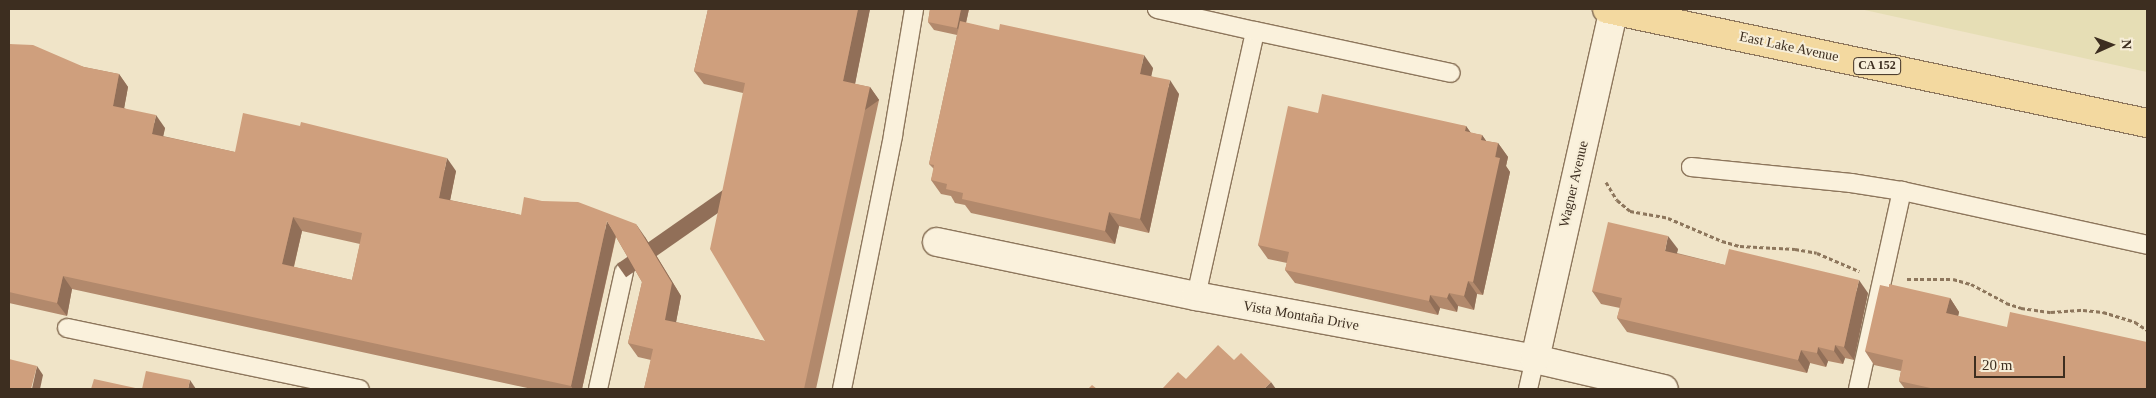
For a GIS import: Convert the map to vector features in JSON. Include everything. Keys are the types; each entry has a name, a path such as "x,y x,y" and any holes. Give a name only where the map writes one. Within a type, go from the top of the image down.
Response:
{"main road":[{"name":"East Lake Avenue","path":"1611,9 2147,123"}],"street":[{"name":"Wagner Avenue","path":"1535,359 1611,9"},
{"name":"Vista Montaña Drive","path":"938,242 1196,296 1535,359 1664,389"}],"lane":[{"path":"842,389 893,135 914,9"},
{"path":"1157,9 1451,73"},
{"path":"1196,296 1255,31"},
{"path":"1691,167 1851,183 1902,191 2147,245"},
{"path":"1858,389 1902,191"},
{"path":"598,389 624,272"},
{"path":"67,328 360,389"},
{"path":"1528,389 1535,359"}],"shaded area":[{"path":"1860,9 2147,9 2147,72"}],"building":[{"path":"708,9 858,9 843,81 870,87 804,389 644,389 653,349 628,343 642,282 607,221 571,386 63,276 57,303 9,292 9,44 33,45 84,67 119,74 113,106 156,115 152,134 235,152 243,113 300,126 301,122 447,158 439,198 521,215 524,197 542,201 578,202 636,224 672,283 665,320 765,341 710,249 745,83 694,71","holes":["293,217 362,233 352,280 282,264"]},
{"path":"930,9 961,9 957,28 928,22"},
{"path":"960,21 999,30 1000,24 1144,55 1140,74 1170,80 1140,219 1109,212 1105,231 962,199 963,193 946,189 947,184 931,180 934,165 929,164"},
{"path":"1322,94 1466,126 1465,131 1482,135 1481,140 1498,143 1495,157 1500,158 1473,282 1468,281 1464,296 1449,293 1447,298 1430,295 1429,301 1285,270 1289,252 1258,245 1288,106 1318,113"},
{"path":"1608,222 1668,236 1665,251 1725,265 1729,249 1859,280 1844,347 1835,345 1834,351 1818,347 1817,353 1801,350 1798,360 1617,318 1622,298 1592,291"},
{"path":"1889,284 1950,298 1946,313 2007,327 2010,312 2147,342 2147,389 1935,389 1899,381 1903,360 1865,351 1880,285 1889,287"},
{"path":"1218,345 1234,360 1241,353 1271,382 1264,389 1162,389 1178,372 1186,379"},
{"path":"9,359 37,366 31,389 9,389"},
{"path":"146,371 190,380 188,389 142,389"},
{"path":"94,379 140,389 91,389"},
{"path":"1092,385 1097,389 1088,389"}]}
